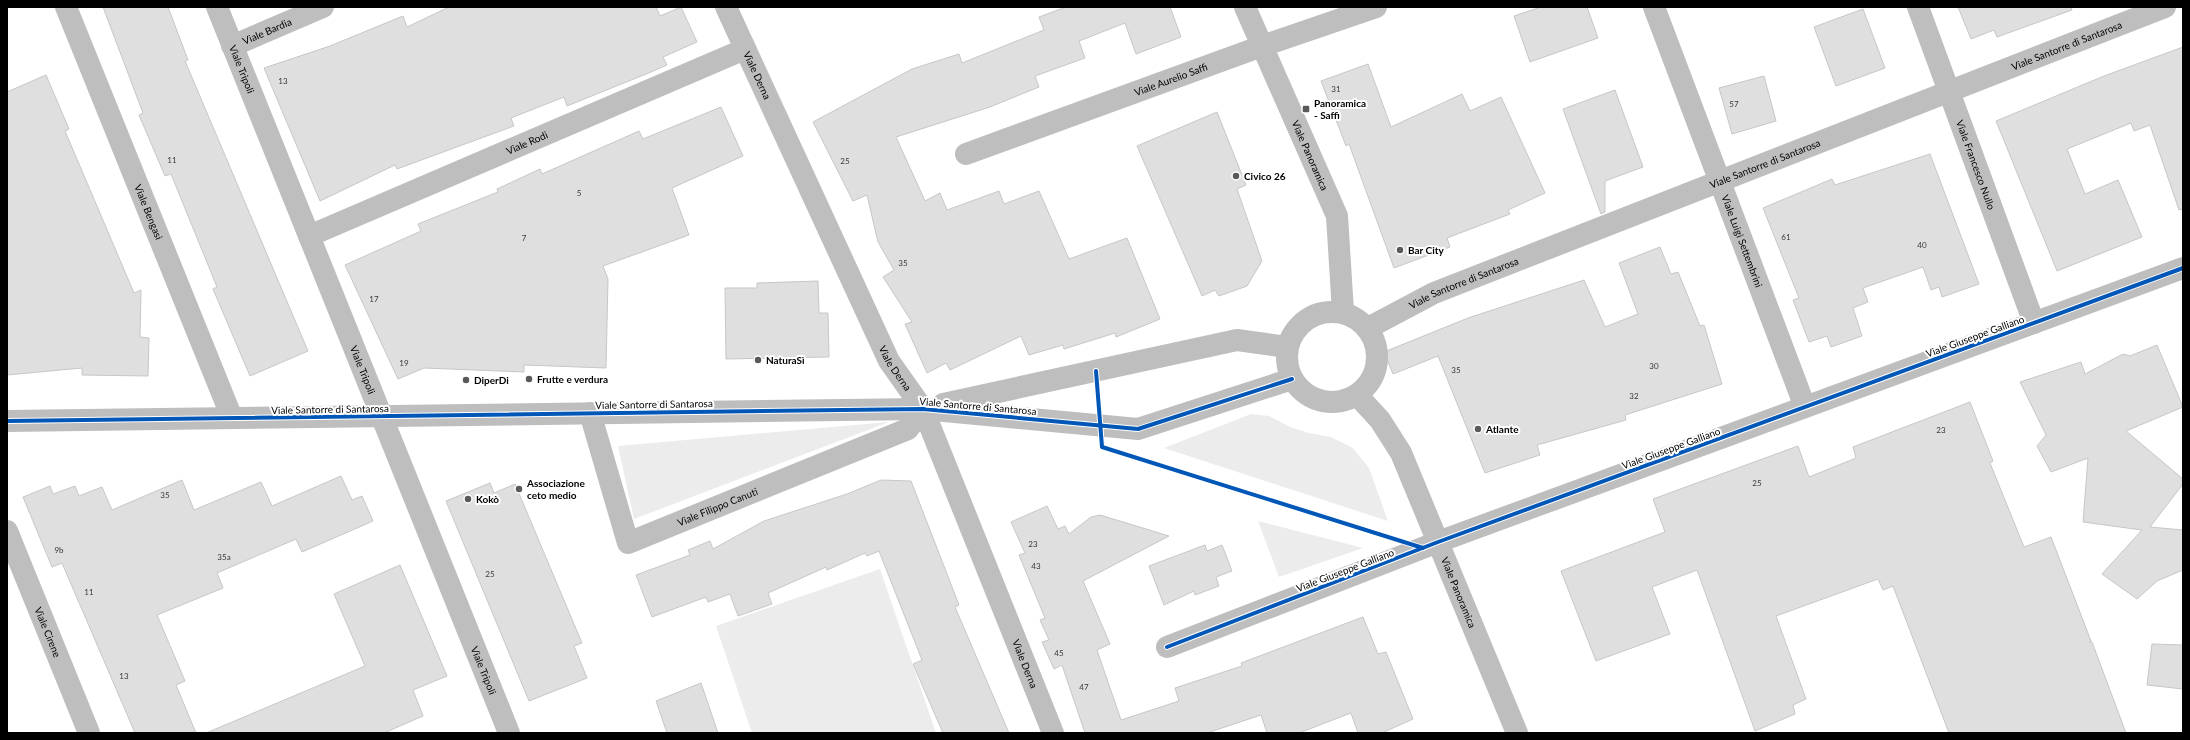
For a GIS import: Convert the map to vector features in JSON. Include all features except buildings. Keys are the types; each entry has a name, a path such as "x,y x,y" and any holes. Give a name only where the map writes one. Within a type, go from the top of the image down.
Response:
{"street":[{"name":"Viale Bengasi","path":"66,7 232,418"},
{"name":"Viale Tripoli","path":"217,7 509,733"},
{"name":"Viale Bardia","path":"232,46 323,7"},
{"name":"Viale Derna","path":"726,7 888,360 923,409 1053,733"},
{"name":"Viale Panoramica","path":"1245,7 1337,216 1343,312"},
{"name":"Viale Aurelio Saffi","path":"966,154 1262,46 1376,7"},
{"name":"Viale Luigi Settembrini","path":"1654,7 1805,407"},
{"name":"Viale Francesco Nullo","path":"1918,7 2034,323"},
{"name":"Viale Santorre di Santarosa","path":"1368,328 1434,293 2165,7"},
{"name":"Viale Rodi","path":"309,236 745,49"},
{"name":"Viale Giuseppe Galliano","path":"1167,647 1438,542 2183,268"},
{"path":"1325,311 1343,312 1357,318 1368,328 1374,338 1377,350 1377,365 1373,376 1365,388 1356,395 1342,401 1330,403 1318,401 1307,396 1292,379 1286,362 1287,347 1296,328 1307,318 1325,311"},
{"name":"Viale Santorre di Santarosa","path":"923,409 1237,340 1287,347"},
{"name":"Viale Santorre di Santarosa","path":"7,421 923,409 1138,430 1292,379"},
{"name":"Viale Panoramica","path":"1356,395 1380,420 1401,453 1517,733"},
{"name":"Viale Filippo Canuti","path":"590,413 628,543 908,429 923,409"},
{"name":"Viale Cirene","path":"7,531 89,733"}],"shaded area":[{"path":"1251,414 1269,416 1290,427 1309,433 1331,437 1353,448 1369,468 1388,521 1164,448"},
{"path":"889,422 634,519 618,446"},
{"path":"1258,521 1363,548 1279,577"},
{"path":"880,569 936,733 752,733 716,626"}],"cycle path":[{"path":"1167,647 1438,542 2183,268"},
{"path":"1096,371 1102,447 1423,548"},
{"path":"7,421 923,409 1138,429 1292,379"}],"place":[{"name":"Panoramica - Saffi","path":"1306,109"},
{"name":"Civico 26","path":"1236,176"},
{"name":"Bar City","path":"1400,250"},
{"name":"NaturaSì","path":"758,360"},
{"name":"Frutte e verdura","path":"529,379"},
{"name":"DiperDi","path":"466,380"},
{"name":"Atlante","path":"1478,429"},
{"name":"Associazione ceto medio","path":"519,489"},
{"name":"Kokò","path":"468,499"}]}
